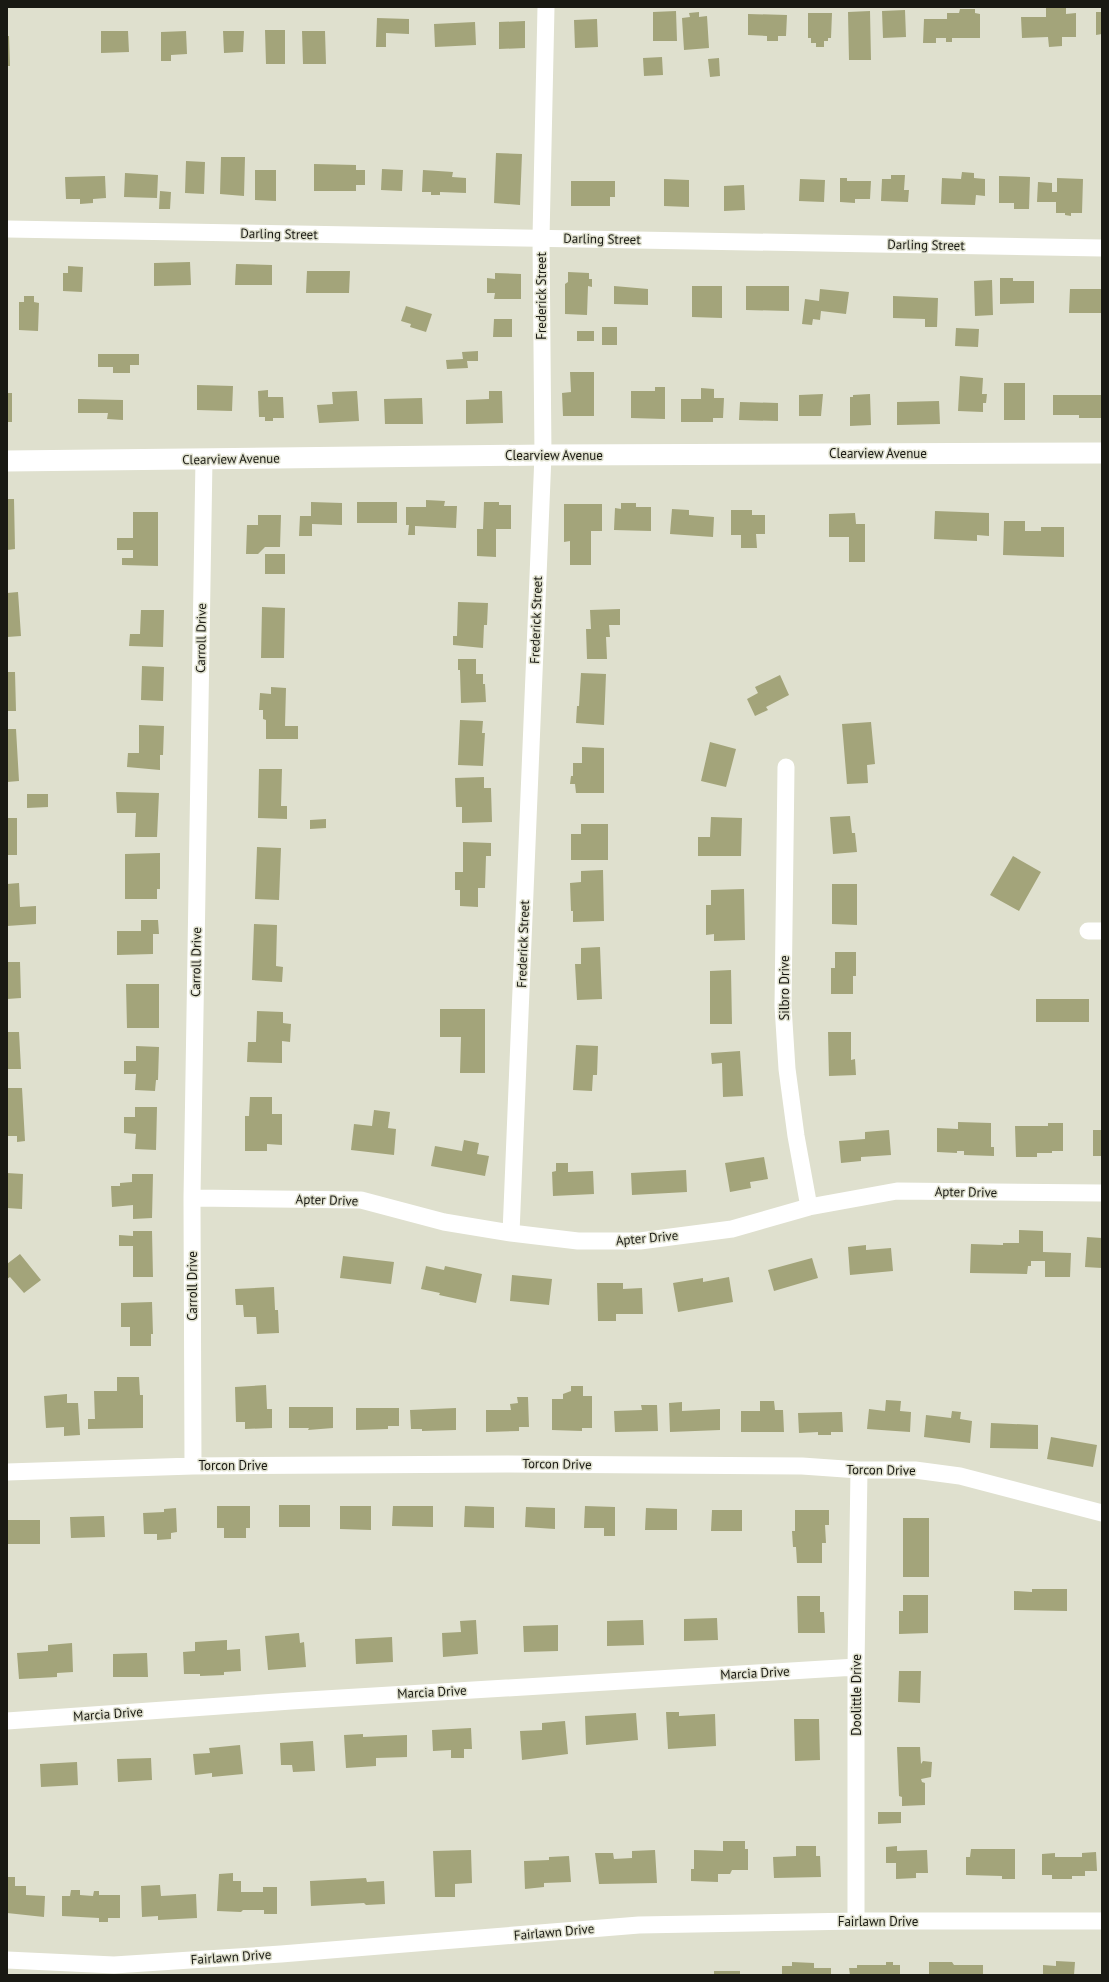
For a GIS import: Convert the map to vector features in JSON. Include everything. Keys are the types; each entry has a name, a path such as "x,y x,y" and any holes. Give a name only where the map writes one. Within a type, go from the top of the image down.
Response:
{"street":[{"name":"Frederick Street","path":"512,1233 542,455 541,238 546,7"},
{"name":"Darling Street","path":"7,229 1102,248"},
{"name":"Clearview Avenue","path":"7,461 542,455 1102,453"},
{"name":"Carroll Drive","path":"193,1466 192,1198 204,459"},
{"name":"Silbro Drive","path":"786,767 783,1006 787,1069 796,1136 809,1207"},
{"name":"Apter Drive","path":"192,1198 361,1200 444,1222 512,1233 578,1241 640,1241 732,1229 809,1207 897,1191 1102,1193"},
{"name":"Torcon Drive","path":"7,1472 193,1466 507,1464 802,1466 859,1470 915,1470 960,1476 1102,1513"},
{"name":"Doolittle Drive","path":"856,1921 856,1667 859,1470"},
{"name":"Marcia Drive","path":"7,1721 291,1701 856,1667"},
{"name":"Fairlawn Drive","path":"7,1960 114,1965 289,1954 639,1925 856,1921 1102,1921"}],"building":[{"path":"1046,8 1066,8 1066,14 1076,13 1076,37 1062,37 1062,46 1049,47 1048,37 1022,38 1021,17 1046,17"},
{"path":"960,9 975,9 975,13 980,14 980,38 952,38 952,42 946,42 946,38 936,38 936,43 923,43 924,19 947,19 947,13 959,13"},
{"path":"905,10 906,37 883,38 882,11"},
{"path":"676,11 677,41 653,41 653,12"},
{"path":"870,11 871,60 849,60 848,12"},
{"path":"699,12 699,17 707,16 709,48 684,50 682,18 690,17 689,13"},
{"path":"1096,12 1102,12 1102,34 1096,35"},
{"path":"808,13 832,13 831,38 828,38 828,41 824,41 824,47 816,47 816,43 811,43 811,38 808,38"},
{"path":"748,14 787,15 786,36 778,36 778,41 767,41 767,36 748,35"},
{"path":"377,18 409,19 409,34 386,33 386,47 376,47"},
{"path":"597,19 598,47 575,48 574,20"},
{"path":"525,21 525,48 499,49 499,22"},
{"path":"475,22 476,45 435,47 434,24"},
{"path":"265,30 285,30 285,64 266,64"},
{"path":"101,31 128,31 129,52 101,53"},
{"path":"186,31 187,54 171,55 171,61 161,61 161,32"},
{"path":"223,31 244,31 243,52 224,53"},
{"path":"302,31 325,31 326,64 303,64"},
{"path":"7,36 9,36 10,66 7,66"},
{"path":"662,57 663,75 644,76 643,58"},
{"path":"719,58 720,76 710,77 708,59"},
{"path":"496,153 522,154 520,205 494,203"},
{"path":"221,157 245,157 244,196 220,194"},
{"path":"186,161 205,162 204,194 185,193"},
{"path":"314,164 356,165 356,170 365,170 365,185 356,185 356,191 314,191"},
{"path":"382,169 403,170 402,191 381,190"},
{"path":"255,170 276,170 276,201 255,200"},
{"path":"423,170 453,172 452,177 466,178 466,193 440,192 440,195 431,195 431,192 422,192"},
{"path":"962,172 974,173 974,178 985,179 985,196 976,195 975,205 941,204 942,178 961,179"},
{"path":"125,173 158,175 157,198 124,197"},
{"path":"891,175 905,175 904,190 909,190 908,202 881,201 882,179 891,179"},
{"path":"105,176 106,198 93,199 93,203 80,204 80,199 66,199 65,177"},
{"path":"999,176 1030,177 1029,209 1014,209 1014,203 999,203"},
{"path":"840,178 847,178 847,181 871,181 870,199 855,199 855,203 840,202"},
{"path":"1057,178 1083,179 1082,213 1071,213 1071,216 1065,215 1065,213 1056,213 1056,202 1037,202 1038,182 1052,183 1052,192 1057,192"},
{"path":"664,179 689,180 689,207 664,206"},
{"path":"800,179 825,180 824,202 799,201"},
{"path":"571,181 615,181 615,197 610,197 610,206 571,206"},
{"path":"744,185 745,210 724,211 724,186"},
{"path":"160,191 171,192 170,209 159,209"},
{"path":"190,262 191,285 154,286 154,263"},
{"path":"236,264 272,265 272,285 235,285"},
{"path":"68,266 83,267 82,292 63,291 63,273 68,273"},
{"path":"307,271 350,271 349,293 306,293"},
{"path":"568,272 589,273 589,279 592,279 592,287 588,286 587,315 565,314 565,284 568,282"},
{"path":"495,273 521,274 521,299 494,299 495,293 487,293 487,278 495,279"},
{"path":"1000,278 1013,278 1013,281 1034,281 1034,303 1000,304"},
{"path":"992,280 993,315 975,316 974,281"},
{"path":"614,286 648,289 648,305 614,304"},
{"path":"692,286 722,286 722,318 692,317"},
{"path":"746,286 789,286 789,311 746,310"},
{"path":"820,289 849,292 846,314 821,311 820,320 813,319 812,325 802,324 805,299 819,301"},
{"path":"1070,289 1102,289 1102,313 1069,313"},
{"path":"24,296 34,296 34,302 39,303 38,331 19,330 19,302 24,302"},
{"path":"893,296 938,298 937,327 925,327 925,319 893,318"},
{"path":"406,306 432,314 426,332 410,327 411,324 401,321"},
{"path":"494,319 512,319 512,337 493,337"},
{"path":"602,327 617,327 617,345 602,345"},
{"path":"956,328 979,329 978,347 955,346"},
{"path":"577,331 594,331 594,341 577,341"},
{"path":"478,351 478,361 467,361 468,368 447,369 446,360 463,359 462,352"},
{"path":"98,354 139,354 139,365 130,365 130,373 113,373 113,367 98,367"},
{"path":"570,372 594,372 594,416 563,416 562,393 571,392"},
{"path":"960,376 983,378 982,394 987,394 986,403 983,403 983,412 958,411"},
{"path":"1004,383 1025,383 1025,420 1004,420"},
{"path":"197,385 233,386 232,411 197,410"},
{"path":"655,387 665,387 665,419 631,418 631,391 655,391"},
{"path":"701,388 714,389 714,398 724,398 723,418 713,418 713,422 681,422 681,399 701,399"},
{"path":"268,390 268,397 283,397 284,418 273,418 273,421 265,421 265,417 259,417 258,391"},
{"path":"357,391 359,421 319,423 317,405 333,404 332,392"},
{"path":"489,391 502,391 503,423 466,424 466,400 489,399"},
{"path":"7,393 12,393 12,422 7,422"},
{"path":"823,394 821,416 799,416 799,395"},
{"path":"870,394 871,425 850,426 850,397 853,397 853,395"},
{"path":"1053,395 1102,395 1102,418 1079,418 1079,415 1053,415"},
{"path":"422,398 423,424 385,424 384,399"},
{"path":"78,399 123,400 123,420 107,419 108,413 78,413"},
{"path":"939,401 940,424 897,425 897,402"},
{"path":"740,402 778,403 778,421 739,420"},
{"path":"7,499 14,499 15,549 7,550"},
{"path":"426,500 445,501 444,506 457,506 456,528 415,526 415,535 408,535 409,525 406,525 406,507 426,507"},
{"path":"311,502 342,503 342,525 312,524 312,536 299,536 300,516 311,516"},
{"path":"357,502 397,502 397,523 357,523"},
{"path":"484,502 499,502 499,505 511,505 511,529 496,529 496,557 477,556 477,529 483,529"},
{"path":"621,503 636,503 636,507 651,507 651,531 614,530 615,508 621,509"},
{"path":"564,504 602,504 602,531 591,531 591,565 570,565 570,541 564,542"},
{"path":"672,509 689,510 689,515 714,517 713,537 670,534"},
{"path":"731,510 752,510 752,515 765,515 765,534 756,534 757,548 741,548 741,535 731,535"},
{"path":"935,511 989,513 989,536 977,535 977,541 934,539"},
{"path":"133,512 158,512 158,566 122,565 122,558 133,558 133,550 117,550 117,538 133,538"},
{"path":"855,513 856,524 865,524 865,562 849,562 849,537 829,537 829,514"},
{"path":"258,515 281,515 280,547 265,547 258,554 246,554 247,525 258,525"},
{"path":"1004,521 1025,521 1025,531 1041,531 1041,527 1064,527 1064,557 1003,555"},
{"path":"265,554 285,554 285,574 265,574"},
{"path":"18,592 21,636 7,637 7,593"},
{"path":"458,602 488,603 487,625 484,625 483,648 453,645 453,636 457,636"},
{"path":"262,607 285,608 284,658 261,658"},
{"path":"620,609 620,625 609,625 610,637 606,637 607,659 587,659 586,629 591,629 590,610"},
{"path":"141,610 164,610 163,647 129,646 130,634 140,634"},
{"path":"458,659 476,659 476,674 483,674 486,702 461,703 460,670 458,670"},
{"path":"142,666 164,667 163,701 141,700"},
{"path":"7,672 15,672 16,711 7,711"},
{"path":"581,673 606,674 604,725 576,723 577,706 579,706"},
{"path":"780,675 789,695 766,707 768,710 755,716 747,699 758,693 755,687"},
{"path":"271,687 286,688 285,726 298,726 298,739 266,739 266,720 263,719 263,710 259,710 260,693 271,694"},
{"path":"460,720 483,721 482,733 485,733 483,766 458,765"},
{"path":"871,722 875,764 867,765 868,783 847,784 842,724"},
{"path":"139,725 164,726 163,755 160,755 160,770 127,767 128,753 139,753"},
{"path":"7,729 16,729 19,781 7,782"},
{"path":"710,742 736,749 726,787 701,781"},
{"path":"582,747 604,748 604,793 576,793 575,784 570,784 571,776 573,776 573,763 582,763"},
{"path":"259,769 282,769 281,806 287,806 287,819 258,818"},
{"path":"484,777 484,788 491,788 492,822 462,823 462,807 456,807 455,778"},
{"path":"116,792 159,793 157,837 135,837 136,813 117,813"},
{"path":"27,794 48,794 48,807 27,808"},
{"path":"850,816 852,833 855,833 857,852 833,854 830,817"},
{"path":"711,817 742,818 741,856 698,856 698,837 710,837"},
{"path":"7,818 17,818 17,855 7,855"},
{"path":"326,819 326,828 310,829 310,820"},
{"path":"581,824 608,824 608,860 571,860 571,834 581,834"},
{"path":"463,842 491,843 491,856 486,856 485,888 478,888 478,907 460,906 460,890 455,890 455,872 463,872"},
{"path":"257,847 281,848 279,900 255,899"},
{"path":"160,853 160,889 157,889 157,899 125,899 125,854"},
{"path":"1013,856 1041,872 1019,911 990,895"},
{"path":"603,870 604,921 573,922 570,883 581,882 581,871"},
{"path":"19,883 20,907 36,906 36,924 7,926 7,884"},
{"path":"832,884 857,884 857,925 832,924"},
{"path":"744,889 745,940 714,941 714,934 706,935 706,905 711,905 711,890"},
{"path":"141,920 158,920 159,934 153,934 153,954 117,955 117,931 141,931"},
{"path":"254,924 277,925 276,966 283,967 282,982 252,980"},
{"path":"600,947 602,999 577,1000 575,964 581,964 581,948"},
{"path":"835,952 856,952 856,976 853,976 853,994 831,994 831,968 835,968"},
{"path":"7,962 20,962 21,998 7,999"},
{"path":"731,970 732,1024 710,1024 710,971"},
{"path":"126,984 159,984 159,1028 127,1028"},
{"path":"1036,999 1089,999 1089,1022 1036,1022"},
{"path":"440,1009 485,1009 485,1073 460,1073 461,1037 440,1037"},
{"path":"257,1011 283,1012 283,1023 291,1024 290,1042 282,1041 282,1063 247,1062 248,1042 256,1042"},
{"path":"7,1032 19,1032 21,1069 7,1069"},
{"path":"828,1032 851,1032 851,1060 855,1059 856,1075 829,1076"},
{"path":"576,1045 598,1046 597,1075 593,1075 592,1091 573,1090"},
{"path":"136,1046 159,1047 158,1080 156,1080 155,1091 135,1090 136,1074 124,1074 124,1061 136,1061"},
{"path":"740,1051 743,1096 723,1097 722,1063 712,1064 711,1053"},
{"path":"7,1088 22,1088 25,1141 17,1142 17,1136 7,1136"},
{"path":"250,1097 272,1097 272,1114 282,1114 282,1145 267,1144 267,1151 245,1151 245,1116 249,1116"},
{"path":"135,1107 157,1107 156,1150 135,1149 136,1134 124,1133 124,1117 135,1117"},
{"path":"374,1110 390,1112 388,1128 396,1129 394,1155 351,1150 354,1124 372,1126"},
{"path":"958,1122 991,1123 991,1147 994,1147 994,1156 964,1155 964,1151 957,1151 957,1153 937,1152 937,1128 958,1129"},
{"path":"1048,1123 1063,1123 1063,1151 1037,1153 1037,1157 1016,1157 1015,1126 1048,1126"},
{"path":"889,1130 891,1155 861,1157 861,1161 841,1163 839,1141 865,1139 865,1132"},
{"path":"1093,1130 1102,1130 1102,1156 1093,1156"},
{"path":"464,1140 479,1143 477,1154 489,1156 485,1176 431,1166 435,1146 462,1151"},
{"path":"764,1157 768,1179 750,1182 751,1188 730,1192 725,1163"},
{"path":"556,1163 568,1163 568,1172 593,1171 594,1194 553,1196 552,1172 556,1171"},
{"path":"686,1170 687,1192 632,1195 631,1173"},
{"path":"7,1173 23,1174 22,1209 7,1208"},
{"path":"132,1174 153,1174 152,1218 133,1219 133,1205 112,1207 111,1186 120,1186 120,1183 132,1182"},
{"path":"1019,1230 1043,1231 1043,1252 1071,1253 1070,1277 1045,1277 1045,1261 1031,1261 1031,1266 1028,1266 1027,1274 970,1273 971,1244 1003,1245 1003,1243 1019,1243"},
{"path":"133,1231 152,1231 153,1277 133,1277 133,1246 119,1246 119,1235 133,1236"},
{"path":"1087,1237 1102,1238 1102,1268 1085,1267"},
{"path":"866,1245 866,1250 891,1248 893,1271 850,1275 848,1247"},
{"path":"20,1254 41,1280 24,1293 10,1277 7,1279 7,1264"},
{"path":"343,1256 394,1262 391,1284 340,1278"},
{"path":"812,1258 818,1278 774,1291 768,1270"},
{"path":"426,1266 444,1270 445,1266 482,1274 476,1303 439,1295 440,1293 421,1289"},
{"path":"512,1275 552,1279 549,1305 510,1301"},
{"path":"729,1277 733,1302 678,1312 673,1283 703,1278 703,1282"},
{"path":"597,1283 623,1283 623,1289 642,1288 643,1314 616,1314 616,1321 598,1321"},
{"path":"274,1287 275,1310 278,1310 279,1333 257,1334 256,1317 244,1317 243,1305 236,1305 235,1289"},
{"path":"152,1302 153,1334 151,1334 151,1346 130,1346 130,1327 121,1327 121,1303"},
{"path":"117,1377 139,1377 140,1395 143,1395 143,1428 88,1429 88,1419 95,1419 94,1391 117,1391"},
{"path":"266,1385 267,1409 272,1409 272,1428 245,1429 245,1422 236,1422 235,1387"},
{"path":"571,1386 583,1386 583,1396 592,1396 592,1428 582,1428 582,1431 552,1430 552,1399 563,1399 563,1394 571,1391"},
{"path":"67,1394 67,1403 78,1403 80,1435 64,1436 64,1427 46,1428 44,1396"},
{"path":"517,1397 528,1397 529,1427 519,1427 519,1431 486,1432 486,1410 511,1410 510,1404 518,1403"},
{"path":"886,1400 901,1401 900,1411 911,1412 910,1432 867,1429 869,1409 885,1411"},
{"path":"760,1401 774,1401 775,1410 783,1410 784,1432 741,1432 741,1411 760,1411"},
{"path":"682,1402 682,1411 720,1409 720,1430 670,1432 669,1403"},
{"path":"641,1405 657,1405 658,1431 615,1432 614,1411 642,1410"},
{"path":"289,1407 333,1407 333,1428 308,1430 309,1428 289,1428"},
{"path":"356,1408 399,1408 399,1426 388,1426 388,1429 356,1430"},
{"path":"456,1408 456,1430 422,1431 422,1429 411,1429 410,1410"},
{"path":"952,1411 961,1412 960,1419 972,1421 970,1443 924,1437 926,1415 951,1418"},
{"path":"842,1412 843,1432 831,1432 831,1435 818,1435 818,1432 799,1433 798,1413"},
{"path":"991,1423 1038,1425 1038,1449 990,1448"},
{"path":"1051,1437 1097,1445 1093,1467 1047,1459"},
{"path":"279,1505 310,1505 310,1527 279,1527"},
{"path":"217,1506 250,1506 250,1528 246,1528 246,1538 224,1538 224,1528 217,1528"},
{"path":"340,1506 371,1506 371,1530 340,1529"},
{"path":"393,1506 433,1506 433,1527 392,1526"},
{"path":"465,1506 494,1507 494,1528 464,1527"},
{"path":"585,1506 615,1507 615,1536 604,1536 604,1528 584,1528"},
{"path":"526,1507 555,1508 555,1529 525,1527"},
{"path":"176,1508 177,1532 171,1533 171,1539 157,1540 157,1534 144,1534 143,1513 164,1512 164,1509"},
{"path":"646,1508 677,1509 677,1530 645,1530"},
{"path":"712,1510 742,1510 742,1531 711,1531"},
{"path":"795,1510 829,1510 829,1525 825,1525 826,1543 822,1543 822,1563 797,1563 796,1547 793,1547 792,1531 795,1531"},
{"path":"104,1516 105,1537 71,1538 70,1517"},
{"path":"903,1518 929,1518 929,1577 903,1577"},
{"path":"7,1520 40,1520 40,1544 7,1544"},
{"path":"1032,1589 1067,1589 1067,1611 1014,1610 1014,1591 1032,1592"},
{"path":"903,1595 928,1595 928,1633 899,1634 899,1611 903,1611"},
{"path":"797,1596 820,1596 820,1612 824,1612 825,1633 798,1633"},
{"path":"717,1618 718,1640 684,1641 684,1619"},
{"path":"476,1620 478,1654 443,1657 442,1633 461,1632 460,1621"},
{"path":"643,1620 644,1645 607,1646 607,1621"},
{"path":"558,1625 558,1651 524,1652 523,1626"},
{"path":"299,1633 300,1643 304,1642 306,1667 268,1670 265,1636"},
{"path":"392,1637 393,1662 356,1664 355,1639"},
{"path":"227,1640 227,1650 240,1649 241,1671 224,1672 224,1675 200,1676 200,1674 184,1674 183,1652 195,1651 195,1642"},
{"path":"72,1643 73,1672 57,1673 57,1677 19,1679 17,1653 48,1651 48,1645"},
{"path":"147,1653 148,1677 113,1677 113,1654"},
{"path":"899,1671 921,1671 920,1703 898,1702"},
{"path":"666,1712 679,1712 679,1716 715,1714 716,1746 668,1749"},
{"path":"636,1713 638,1740 586,1745 585,1716"},
{"path":"794,1719 819,1719 820,1760 795,1761"},
{"path":"565,1721 568,1754 522,1760 520,1731 542,1730 542,1723"},
{"path":"471,1728 472,1749 464,1749 464,1758 451,1758 451,1750 433,1751 432,1730"},
{"path":"363,1734 363,1737 407,1735 407,1757 376,1758 376,1766 346,1768 344,1735"},
{"path":"313,1741 315,1771 293,1772 292,1765 281,1765 280,1743"},
{"path":"240,1745 243,1774 212,1777 212,1773 195,1775 193,1754 210,1753 209,1748"},
{"path":"897,1747 920,1747 921,1764 923,1761 932,1762 931,1777 921,1779 922,1782 925,1783 925,1805 902,1806 902,1797 899,1796"},
{"path":"151,1758 152,1780 118,1782 117,1759"},
{"path":"77,1762 78,1785 41,1787 40,1764"},
{"path":"878,1812 901,1812 901,1823 878,1824"},
{"path":"723,1841 745,1841 745,1849 748,1849 748,1870 732,1870 730,1874 718,1874 718,1882 691,1881 691,1869 694,1869 694,1850 723,1851"},
{"path":"796,1846 816,1846 816,1856 820,1856 821,1877 774,1878 773,1857 796,1856"},
{"path":"897,1846 897,1851 927,1850 928,1873 916,1873 916,1878 896,1879 896,1863 886,1863 886,1847"},
{"path":"971,1849 1015,1849 1015,1879 1002,1879 1002,1876 966,1875 966,1857 970,1857"},
{"path":"471,1850 472,1883 455,1884 455,1897 435,1897 433,1851"},
{"path":"655,1850 657,1883 599,1884 595,1853 613,1853 614,1859 632,1858 632,1851"},
{"path":"1096,1852 1097,1871 1085,1871 1085,1876 1072,1876 1072,1879 1052,1879 1052,1875 1042,1875 1042,1854 1055,1853 1055,1857 1082,1857 1082,1853"},
{"path":"569,1856 571,1882 544,1883 544,1887 525,1889 524,1861 549,1860 549,1857"},
{"path":"233,1873 233,1881 241,1881 241,1892 263,1892 263,1887 277,1887 277,1914 264,1914 264,1910 243,1910 241,1912 217,1911 219,1874"},
{"path":"7,1877 15,1877 15,1886 26,1886 26,1895 45,1896 44,1917 7,1913"},
{"path":"366,1878 367,1882 384,1881 385,1904 366,1905 364,1903 311,1906 310,1881"},
{"path":"160,1885 161,1896 196,1894 197,1918 158,1920 158,1916 142,1917 141,1886"},
{"path":"71,1890 80,1890 80,1895 93,1896 94,1891 99,1891 99,1895 120,1895 120,1918 108,1918 108,1922 99,1922 99,1918 62,1916 62,1896 70,1896"},
{"path":"1056,1961 1075,1962 1074,1975 1043,1975 1043,1965 1056,1966"},
{"path":"792,1962 814,1963 814,1968 831,1968 831,1975 782,1975 782,1966 792,1966"},
{"path":"886,1962 893,1962 893,1965 900,1965 900,1975 850,1975 849,1968 857,1968 857,1965 886,1965"},
{"path":"929,1962 952,1962 954,1965 983,1965 983,1975 929,1975"},
{"path":"714,1971 740,1971 740,1975 714,1975"}]}
